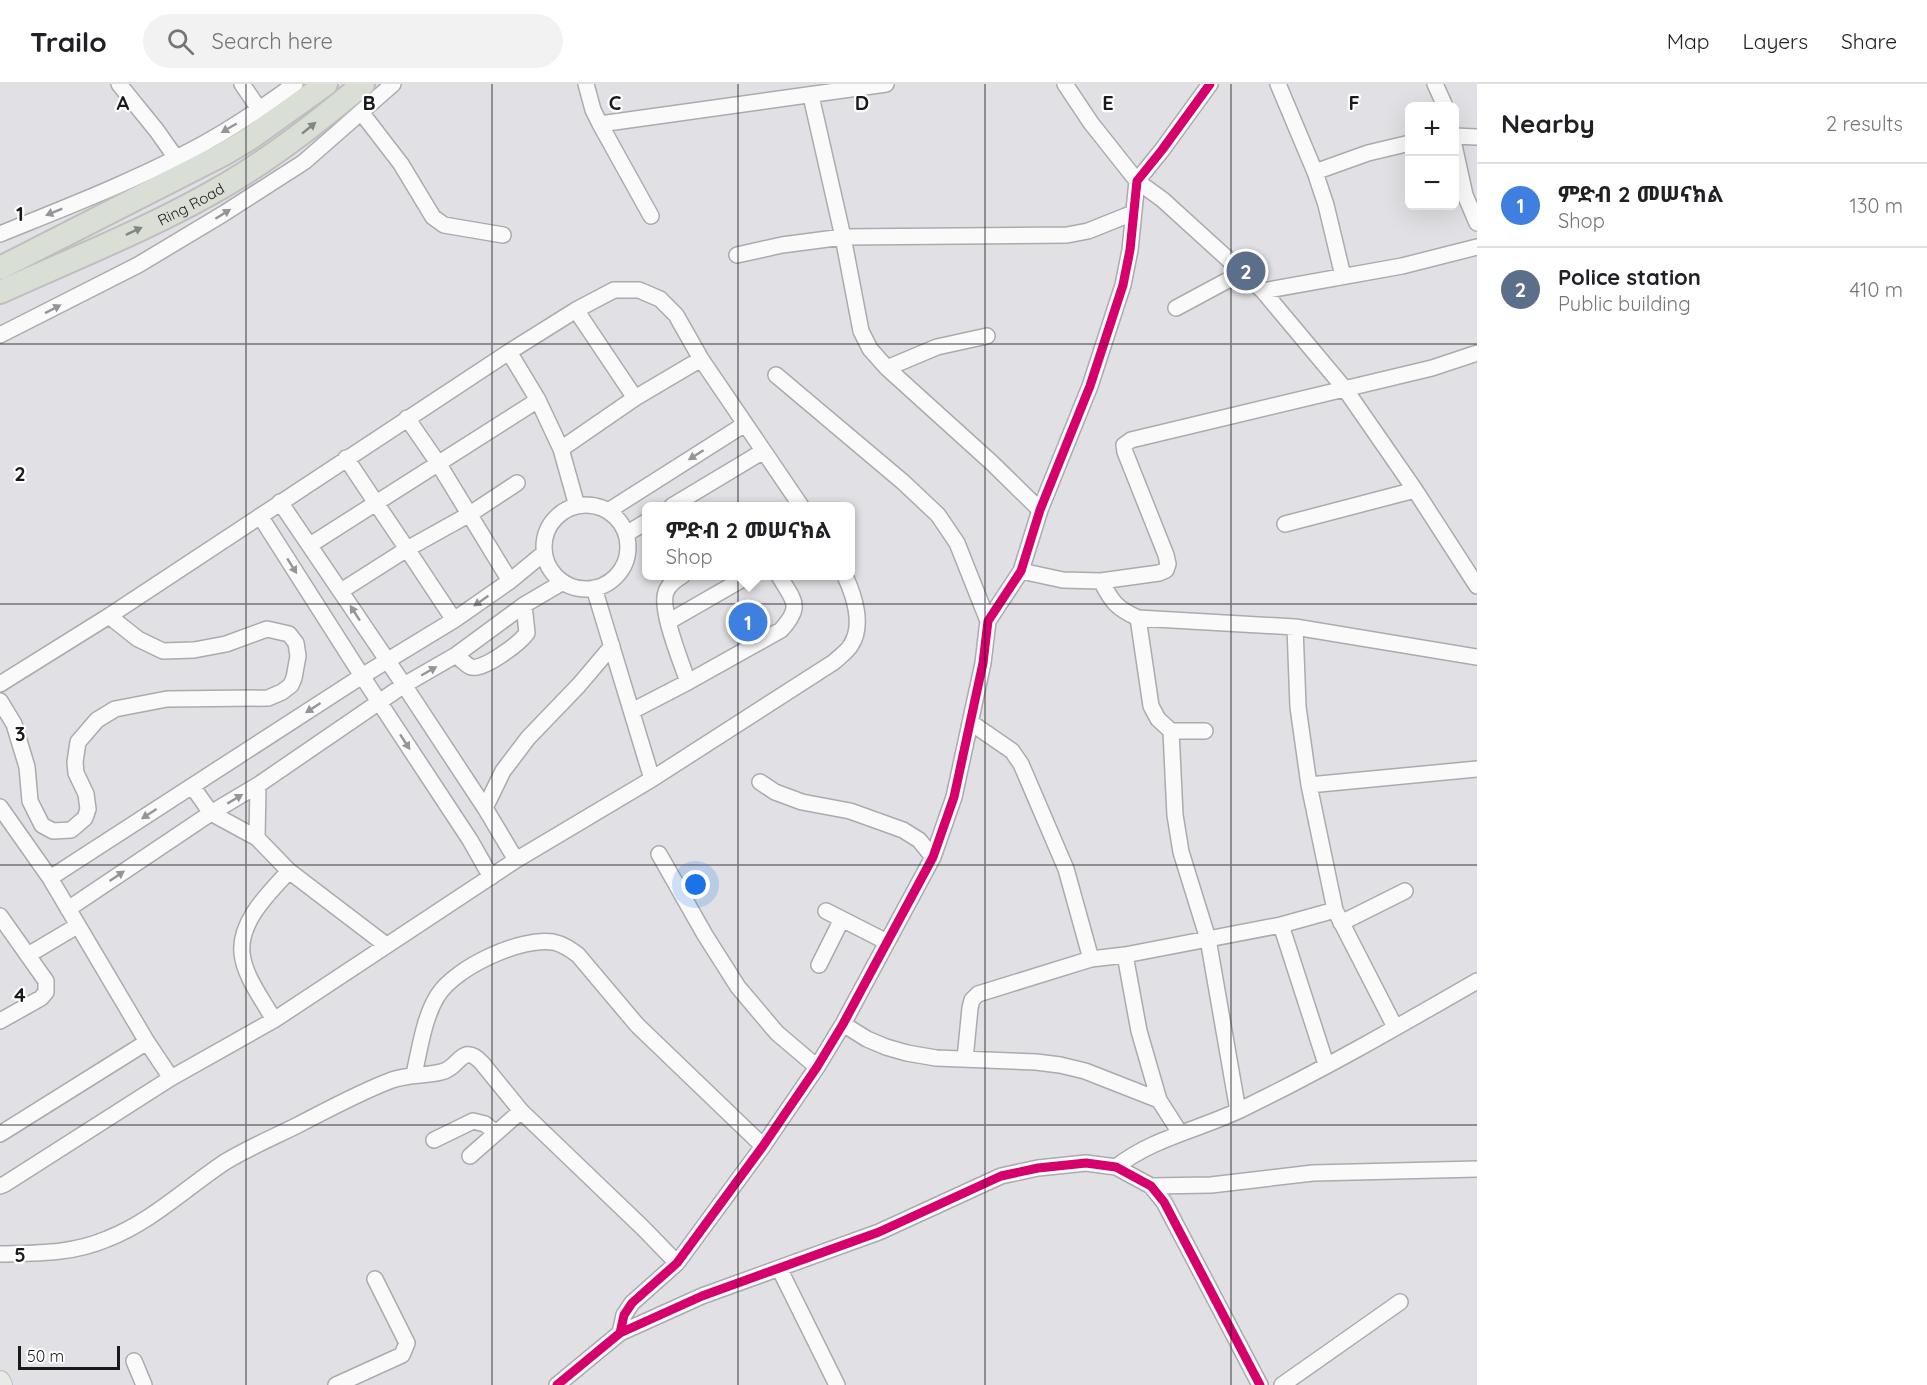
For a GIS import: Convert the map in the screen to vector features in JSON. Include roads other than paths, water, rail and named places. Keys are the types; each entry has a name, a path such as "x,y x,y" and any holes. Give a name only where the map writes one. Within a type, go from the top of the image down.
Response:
{"highway":[{"name":"Ring Road","path":"0,268 183,177 249,139 326,84"},
{"name":"Ring Road","path":"0,292 190,205 229,183 303,134 363,84"},
{"path":"0,251 85,216 117,209"},
{"path":"0,304 62,264"}],"street":[{"path":"119,84 158,131 176,158"},
{"path":"242,84 260,109"},
{"path":"0,234 70,206 176,158 260,109 295,84"},
{"path":"0,335 138,265 223,214 304,162 393,84"},
{"path":"586,84 593,110 651,216"},
{"path":"600,124 886,84"},
{"path":"1065,84 1091,123 1137,181 1164,200 1263,291 1345,389 1415,490 1477,586"},
{"path":"620,1333 624,1315 632,1303 677,1263 763,1146 817,1067 843,1024 933,857 954,796 983,663 988,621 1021,571 1040,510 1090,386 1123,285 1130,250 1137,181 1210,84"},
{"path":"1278,84 1315,172 1326,205 1343,276"},
{"path":"1436,84 1443,102"},
{"path":"811,96 843,237 861,331 870,349 887,368 1040,510"},
{"path":"361,112 401,164 433,217 444,225 504,235"},
{"path":"1459,136 1477,137"},
{"path":"1315,172 1368,153 1405,143"},
{"path":"1457,156 1465,195 1477,223"},
{"path":"737,255 782,245 843,237 1067,235 1088,231 1133,213"},
{"path":"1263,291 1402,266 1477,247"},
{"path":"1176,308 1243,272"},
{"path":"0,684 109,616 406,418 576,310 614,290 639,290 660,299 676,315 701,359 745,424 793,502"},
{"path":"576,310 634,398"},
{"path":"887,368 937,347 987,336"},
{"path":"509,352 538,400 561,448 577,506"},
{"path":"1021,571 1063,580 1101,581 1166,570 1168,564 1166,555 1125,452 1124,445 1131,440 1432,368 1477,353"},
{"path":"561,448 634,398 701,359"},
{"path":"776,375 903,482 938,515 957,543 988,621"},
{"path":"310,545 538,400"},
{"path":"406,418 438,463 510,581"},
{"path":"608,511 745,424"},
{"path":"680,502 762,452"},
{"path":"346,458 454,620"},
{"path":"341,591 407,549 470,514 517,483"},
{"path":"1285,524 1415,490"},
{"path":"280,502 404,685 485,808 516,860"},
{"path":"593,505 608,511 619,521 627,534 628,548 622,568 607,583 594,588 578,588 563,582 551,570 544,554 545,538 551,523 562,512 577,506 593,505"},
{"path":"260,516 470,840 491,878"},
{"path":"627,534 642,525"},
{"path":"50,878 362,676 454,620 544,554"},
{"path":"675,580 665,594 668,622 688,682"},
{"path":"668,622 741,580"},
{"path":"632,711 781,630 795,610 792,597 781,580"},
{"path":"0,1186 171,1078 274,1020 516,860 652,779 834,662 852,645 857,623 855,598 847,580"},
{"path":"1101,581 1112,601 1121,610 1138,618 1294,627 1477,657"},
{"path":"68,909 211,813 258,785 404,685 456,655 524,605 563,582"},
{"path":"594,588 652,779"},
{"path":"456,655 471,667 480,667 521,642 527,633 524,605"},
{"path":"0,701 14,724 27,767 30,801 42,825 53,831 71,830 85,818 88,809 86,794 76,773 78,742 97,720 115,709 167,699 268,698 282,692 291,685 294,678 298,656 296,643 289,634 267,629 226,644 194,650 163,651 138,639 109,616"},
{"path":"1138,618 1151,706 1158,719 1171,731 1205,731"},
{"path":"1294,627 1298,707 1310,785 1338,916 1395,1027"},
{"path":"485,808 503,771 522,746 612,646"},
{"path":"970,722 1012,751 1021,764 1066,869 1091,959"},
{"path":"1171,731 1175,815 1181,852 1208,939 1238,1110"},
{"path":"1310,785 1477,769"},
{"path":"760,782 775,792 802,802 850,811 903,830 919,840 933,857"},
{"path":"258,785 258,838"},
{"path":"192,786 211,813 258,838 289,871 386,945"},
{"path":"0,807 4,825 50,878 147,1042 171,1078"},
{"path":"659,854 705,935 738,987 777,1033 817,1067"},
{"path":"274,1020 248,974 242,953 245,931 262,901 289,871"},
{"path":"965,1059 970,1008 972,1000 978,994 1091,959 1125,956 1338,916 1405,891"},
{"path":"826,911 887,942"},
{"path":"0,916 46,981 46,992 41,998 0,1022"},
{"path":"819,965 842,919"},
{"path":"1281,925 1326,1064"},
{"path":"28,956 77,926"},
{"path":"414,1074 428,1017 438,995 450,980 476,964 505,951 530,943 552,942 566,946 578,955 637,1025 763,1146"},
{"path":"1125,956 1138,1030 1159,1100 1180,1133"},
{"path":"1116,1167 1134,1154 1238,1110 1477,981"},
{"path":"843,1024 867,1039 897,1050 936,1058 1060,1065 1085,1071 1159,1100"},
{"path":"0,1134 147,1042"},
{"path":"0,1254 54,1253 83,1248 110,1238 146,1218 226,1162 347,1100 393,1080 414,1074 445,1072 464,1055 470,1054 476,1056 521,1111 677,1263"},
{"path":"470,1156 521,1111"},
{"path":"434,1140 473,1121 485,1124 496,1133"},
{"path":"556,1385 620,1333 702,1296 879,1232 1001,1176 1038,1168 1086,1163 1116,1167 1150,1186 1164,1202 1260,1385"},
{"path":"1150,1186 1211,1185 1313,1173 1477,1169"},
{"path":"779,1269 837,1385"},
{"path":"336,1385 402,1355 405,1350 407,1343 375,1279"},
{"path":"1282,1385 1400,1302"},
{"path":"134,1361 144,1385"}],"place":[{"name":"Police station","path":"1246,271"},
{"name":"ምድብ 2 መሠናክል","path":"748,622"}]}
